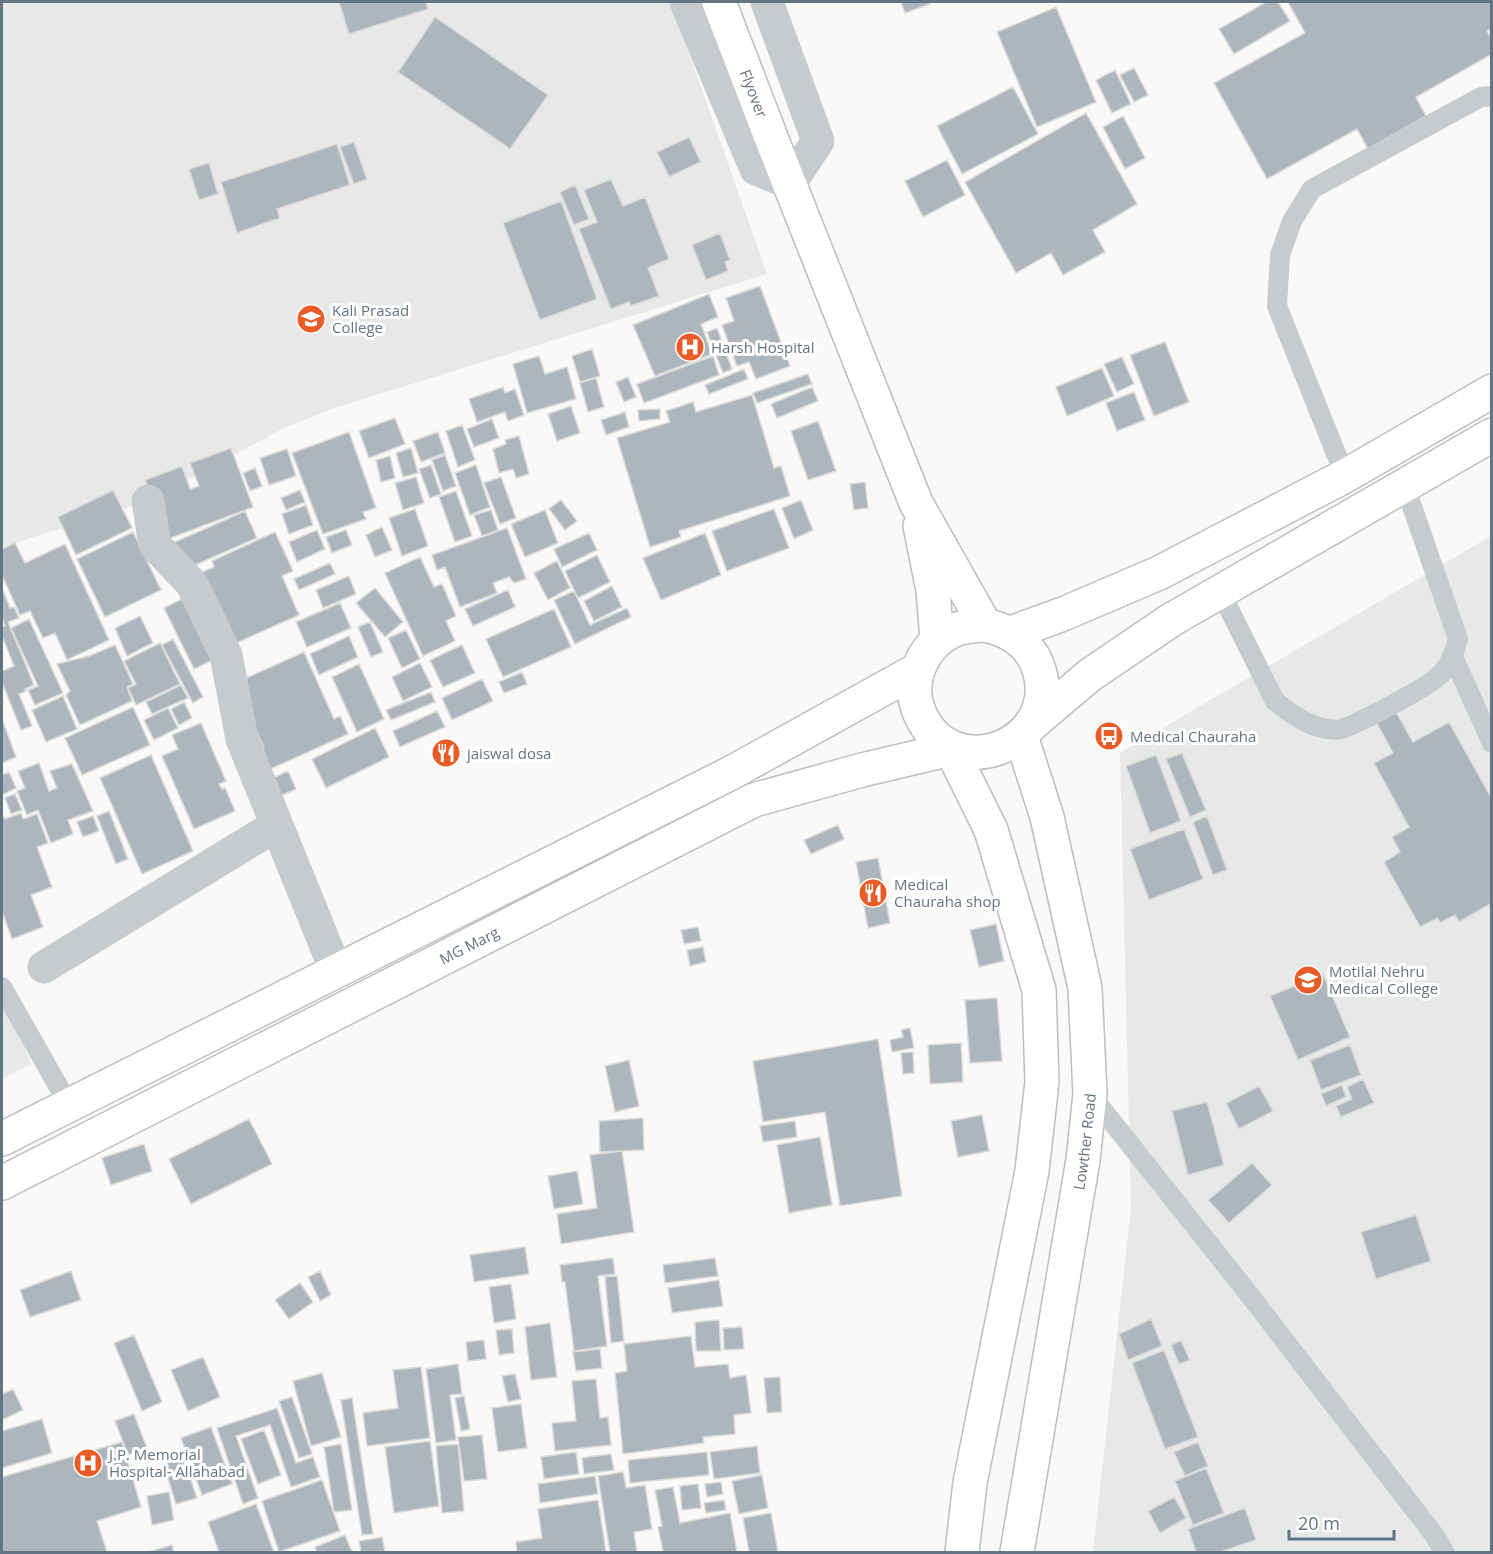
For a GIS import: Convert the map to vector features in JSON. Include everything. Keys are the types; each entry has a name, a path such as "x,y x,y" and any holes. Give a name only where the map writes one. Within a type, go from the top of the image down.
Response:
{"main road":[{"name":"Flyover","path":"719,2 916,503"},
{"path":"962,1552 970,1483 1032,1171 1042,1082 1039,990 991,830 951,749 925,724 917,707 915,689 917,670 925,654 937,640 951,631 968,626 998,629 1063,614 1159,573 1345,476 1491,391"},
{"path":"951,749 970,752 989,751 1006,746 1090,675 1171,620 1491,435"},
{"path":"916,503 998,629 1024,644 1035,658 1041,674 1042,691 1039,708 1027,730"},
{"path":"916,503 933,590 937,640"},
{"path":"2,1139 731,773 917,670"},
{"name":"Lowther Road","path":"1017,1552 1081,1172 1090,1094 1085,988 1027,730"},
{"name":"MG Marg","path":"2,1183 754,800 862,770 951,749"}],"street":[{"path":"686,2 756,169 790,183 818,141 766,2"},
{"path":"148,501 155,545 192,584 226,655 242,739 336,971"},
{"path":"44,967 277,825"}],"lane":[{"path":"1345,476 1277,306 1280,255 1292,221 1312,189 1481,98 1491,96"},
{"path":"1220,591 1275,701 1290,713 1319,728 1340,730 1418,691 1439,676 1453,657 1458,639 1405,486"},
{"path":"1453,657 1491,743"},
{"path":"2,987 69,1105"},
{"path":"1090,1094 1248,1293 1444,1552"}],"shaded area":[{"name":"Kali Prasad College","path":"2,2 671,2 767,274 334,408 286,427 148,501 2,547"},
{"name":"Motilal Nehru Medical College","path":"1491,536 1491,1552 1093,1552 1131,1208 1120,753"},
{"path":"2,988 31,1064 2,1079"}],"building":[{"path":"339,2 426,2 428,9 349,34"},
{"path":"901,2 929,2 930,4 905,13"},
{"path":"1266,2 1278,2 1290,21 1234,54 1219,29"},
{"path":"1288,2 1492,2 1492,29 1487,31 1492,39 1492,54 1416,97 1426,116 1368,149 1357,129 1267,179 1214,83 1305,33"},
{"path":"1056,7 1096,102 1037,127 997,32"},
{"path":"435,17 548,95 510,149 398,72"},
{"path":"1134,68 1148,95 1134,102 1120,75"},
{"path":"1115,70 1131,104 1112,113 1096,80"},
{"path":"1013,87 1038,134 962,174 937,126"},
{"path":"1086,113 1137,204 1093,230 1105,252 1063,275 1051,253 1016,273 965,182"},
{"path":"1123,116 1145,158 1125,169 1103,127"},
{"path":"689,137 701,162 669,177 657,152"},
{"path":"354,142 367,179 354,184 340,147"},
{"path":"337,144 350,185 277,209 280,218 237,233 221,182"},
{"path":"947,160 965,195 923,217 905,181"},
{"path":"209,163 218,194 199,200 189,169"},
{"path":"611,179 623,206 645,197 669,259 648,268 659,296 631,306 629,302 611,309 579,229 597,222 584,190"},
{"path":"575,185 589,219 574,225 560,192"},
{"path":"561,201 597,299 540,320 503,223"},
{"path":"720,233 730,260 725,262 728,271 706,280 692,245"},
{"path":"760,286 790,366 756,379 749,362 737,366 722,325 734,321 726,298"},
{"path":"709,294 718,317 701,324 712,354 655,376 633,325"},
{"path":"717,328 732,369 723,373 707,332"},
{"path":"1165,342 1189,402 1154,416 1130,355"},
{"path":"592,349 600,376 580,382 572,356"},
{"path":"539,356 545,374 567,367 576,399 527,413 513,364"},
{"path":"713,356 719,375 644,403 637,384"},
{"path":"1122,357 1134,384 1117,392 1104,364"},
{"path":"1102,368 1114,396 1067,416 1056,387"},
{"path":"744,369 748,379 709,394 705,385"},
{"path":"808,374 812,384 757,403 753,393"},
{"path":"628,377 636,397 624,402 616,382"},
{"path":"596,378 604,407 588,412 580,383"},
{"path":"503,387 505,393 515,389 524,415 508,421 505,412 477,422 469,399"},
{"path":"812,387 818,401 777,418 771,404"},
{"path":"1134,392 1145,420 1117,431 1106,403"},
{"path":"752,395 774,468 781,466 790,496 679,531 681,537 650,547 617,438 670,422 666,411 693,402 696,412"},
{"path":"571,406 580,433 557,441 548,414"},
{"path":"660,409 660,419 639,421 638,410"},
{"path":"625,412 629,427 606,435 601,420"},
{"path":"395,418 405,444 369,458 359,431"},
{"path":"492,419 499,438 474,447 467,429"},
{"path":"818,421 836,471 808,480 791,431"},
{"path":"462,425 475,460 458,467 446,431"},
{"path":"349,432 376,508 363,512 366,519 323,534 292,453"},
{"path":"438,432 445,453 421,462 413,441"},
{"path":"519,436 529,474 516,478 513,469 499,473 493,449 506,444 505,440"},
{"path":"231,448 253,507 168,539 145,480 182,466 190,489 199,486 190,463"},
{"path":"411,448 418,473 403,477 396,453"},
{"path":"287,449 296,476 269,485 260,458"},
{"path":"445,455 456,486 443,491 432,460"},
{"path":"390,456 395,478 381,482 376,460"},
{"path":"431,465 441,494 430,498 419,469"},
{"path":"476,465 490,507 470,515 455,473"},
{"path":"255,468 262,486 250,491 243,473"},
{"path":"416,477 424,503 403,510 395,483"},
{"path":"501,477 516,518 500,524 484,483"},
{"path":"865,482 868,508 854,510 850,484"},
{"path":"113,490 132,528 76,555 58,517"},
{"path":"300,490 305,502 286,510 281,498"},
{"path":"456,491 472,536 455,542 439,497"},
{"path":"561,500 577,521 565,530 549,509"},
{"path":"801,500 813,530 794,539 782,508"},
{"path":"306,505 313,525 289,534 282,514"},
{"path":"415,509 428,546 402,556 389,518"},
{"path":"774,509 789,548 727,571 712,531"},
{"path":"491,510 498,530 482,536 474,515"},
{"path":"545,510 558,543 525,557 511,524"},
{"path":"245,511 257,538 186,569 175,542"},
{"path":"382,527 392,550 375,557 366,535"},
{"path":"507,528 526,579 514,583 509,577 493,583 497,593 460,607 445,567 437,570 432,555"},
{"path":"317,530 325,549 297,562 289,542"},
{"path":"346,530 352,545 332,553 326,537"},
{"path":"133,532 161,590 105,617 77,559"},
{"path":"275,532 293,571 282,576 299,615 227,647 195,575 214,567 212,561"},
{"path":"589,533 597,550 562,567 554,549"},
{"path":"705,533 721,575 661,600 643,558"},
{"path":"15,543 25,563 65,544 109,640 67,660 55,633 43,638 30,611 20,615 2,575 2,549"},
{"path":"597,555 610,582 578,598 565,571"},
{"path":"420,557 434,587 442,584 456,616 446,621 455,641 423,656 385,573"},
{"path":"557,561 570,588 548,600 534,573"},
{"path":"330,563 335,574 299,590 294,579"},
{"path":"349,576 356,594 323,608 316,590"},
{"path":"612,586 622,607 594,621 584,601"},
{"path":"2,588 10,608 14,607 19,618 8,622 34,685 19,694 32,726 21,730 2,682 2,671 14,666 2,636 2,627 5,626 2,617"},
{"path":"375,588 403,622 385,637 356,603"},
{"path":"508,590 515,607 473,626 465,609"},
{"path":"574,591 590,625 627,608 631,617 575,644 554,600"},
{"path":"192,594 223,655 194,669 164,608"},
{"path":"340,603 351,628 307,647 296,622"},
{"path":"554,609 571,647 503,677 486,639"},
{"path":"140,616 153,643 127,656 115,628"},
{"path":"29,619 63,693 35,705 28,690 38,686 11,628"},
{"path":"370,622 383,652 371,657 358,627"},
{"path":"406,630 420,659 402,668 388,638"},
{"path":"349,636 358,657 319,675 310,654"},
{"path":"173,639 203,697 193,703 162,645"},
{"path":"160,643 180,684 136,705 128,688 136,684 124,661"},
{"path":"115,645 133,684 127,687 132,701 80,725 66,695 70,691 57,664 89,656"},
{"path":"462,645 475,673 443,687 430,660"},
{"path":"304,652 334,719 340,716 348,734 268,770 259,751 264,748 235,683"},
{"path":"420,663 432,687 403,701 392,677"},
{"path":"359,664 384,719 357,732 332,677"},
{"path":"522,672 527,684 504,693 499,682"},
{"path":"482,679 493,701 452,720 442,698"},
{"path":"181,685 188,698 152,714 146,702"},
{"path":"431,692 435,702 391,720 386,710"},
{"path":"63,696 77,729 46,742 32,710"},
{"path":"184,702 192,718 179,725 171,709"},
{"path":"133,707 150,745 82,775 65,738"},
{"path":"168,708 178,728 154,740 144,720"},
{"path":"437,711 445,727 400,747 393,731"},
{"path":"1396,712 1413,742 1449,722 1492,799 1492,903 1459,922 1455,915 1440,923 1438,918 1420,927 1384,862 1400,852 1392,837 1409,827 1374,763 1393,753 1376,722"},
{"path":"2,719 16,757 2,763"},
{"path":"201,723 226,781 219,784 222,789 225,788 235,811 194,829 162,756 178,749 172,735"},
{"path":"375,728 389,757 326,788 312,759"},
{"path":"1182,753 1206,810 1190,817 1166,759"},
{"path":"151,755 193,851 142,874 100,778"},
{"path":"1156,755 1181,821 1150,833 1126,766"},
{"path":"39,763 49,791 57,788 50,771 72,764 93,811 68,820 73,834 51,843 38,810 27,815 17,791 25,788 18,771"},
{"path":"288,771 296,789 271,800 264,782"},
{"path":"9,772 16,788 2,795 2,775"},
{"path":"15,794 22,810 11,814 5,798"},
{"path":"109,811 128,859 116,864 97,816"},
{"path":"21,813 23,819 37,814 48,843 37,847 52,887 31,895 43,927 12,939 2,911 2,818"},
{"path":"93,816 99,831 83,837 77,822"},
{"path":"1207,816 1227,870 1213,875 1193,822"},
{"path":"838,825 844,839 811,854 804,840"},
{"path":"1184,829 1203,879 1149,900 1130,849"},
{"name":"Medical Chauraha shop","path":"878,858 890,923 868,928 856,862"},
{"path":"996,924 1004,961 979,967 970,930"},
{"path":"698,927 701,941 684,944 681,930"},
{"path":"703,947 706,962 690,966 687,950"},
{"path":"1323,974 1350,1037 1298,1060 1270,996"},
{"path":"997,998 1002,1061 970,1063 965,1000"},
{"path":"910,1028 914,1048 892,1052 890,1040 903,1037 901,1030"},
{"path":"878,1039 902,1196 840,1206 825,1112 763,1122 753,1061"},
{"path":"961,1043 963,1082 930,1084 928,1045"},
{"path":"1350,1045 1361,1075 1321,1090 1310,1060"},
{"path":"913,1052 914,1073 903,1074 901,1053"},
{"path":"629,1060 639,1106 615,1112 605,1066"},
{"path":"1363,1079 1374,1103 1341,1117 1336,1106 1352,1099 1347,1087"},
{"path":"1342,1085 1346,1097 1326,1106 1321,1094"},
{"path":"1259,1086 1273,1111 1239,1129 1226,1103"},
{"path":"1207,1102 1224,1165 1188,1175 1172,1111"},
{"path":"982,1115 989,1151 958,1157 951,1121"},
{"path":"643,1118 644,1150 600,1152 599,1121"},
{"path":"249,1119 272,1164 191,1204 169,1159"},
{"path":"795,1121 797,1137 763,1142 760,1126"},
{"path":"820,1137 832,1205 789,1213 777,1145"},
{"path":"144,1144 152,1171 111,1185 102,1158"},
{"path":"622,1151 634,1232 561,1244 557,1214 597,1208 590,1155"},
{"path":"1252,1163 1272,1185 1229,1223 1208,1200"},
{"path":"577,1171 583,1204 554,1209 548,1176"},
{"path":"1416,1215 1431,1261 1376,1279 1361,1232"},
{"path":"525,1247 529,1274 474,1282 470,1255"},
{"path":"613,1258 615,1274 598,1276 607,1346 574,1351 565,1282 562,1282 560,1265"},
{"path":"715,1258 718,1276 665,1283 663,1265"},
{"path":"71,1271 81,1300 30,1317 20,1290"},
{"path":"320,1271 331,1295 320,1301 308,1277"},
{"path":"617,1276 624,1341 611,1343 605,1277"},
{"path":"719,1280 723,1306 672,1313 668,1288"},
{"path":"300,1283 313,1302 289,1319 275,1300"},
{"path":"511,1284 516,1319 494,1323 489,1287"},
{"path":"1151,1319 1162,1346 1128,1360 1119,1334"},
{"path":"719,1320 721,1351 696,1351 695,1322"},
{"path":"550,1323 557,1377 531,1380 525,1327"},
{"path":"742,1327 744,1349 724,1350 723,1328"},
{"path":"512,1329 514,1353 499,1355 496,1330"},
{"path":"134,1335 162,1402 142,1411 114,1343"},
{"path":"691,1336 695,1367 728,1364 730,1378 746,1375 751,1413 734,1415 735,1434 703,1437 704,1443 623,1454 615,1373 627,1371 624,1344"},
{"path":"484,1340 486,1359 468,1361 466,1342"},
{"path":"1181,1340 1190,1360 1179,1364 1171,1345"},
{"path":"600,1349 602,1368 576,1371 573,1352"},
{"path":"1164,1350 1198,1437 1165,1449 1132,1363"},
{"path":"203,1357 220,1397 188,1411 171,1370"},
{"path":"458,1364 462,1394 450,1395 456,1440 436,1443 426,1369"},
{"path":"421,1367 430,1438 367,1446 363,1413 398,1408 393,1370"},
{"path":"322,1373 341,1437 311,1446 293,1381"},
{"path":"515,1374 521,1399 508,1402 502,1376"},
{"path":"780,1377 782,1412 767,1413 764,1378"},
{"path":"596,1379 600,1418 608,1417 611,1445 555,1451 552,1423 576,1421 572,1381"},
{"path":"13,1389 23,1410 2,1420 2,1394"},
{"path":"464,1396 470,1429 461,1431 455,1398"},
{"path":"292,1397 312,1454 299,1458 279,1401"},
{"path":"352,1398 373,1534 362,1535 341,1400"},
{"path":"521,1404 527,1448 498,1452 492,1408"},
{"path":"277,1408 296,1463 313,1457 320,1477 291,1487 270,1425 236,1436 258,1498 243,1504 217,1428"},
{"path":"134,1414 147,1448 128,1455 115,1421"},
{"path":"42,1419 52,1453 2,1468 2,1431"},
{"path":"211,1427 232,1484 202,1495 181,1438"},
{"path":"264,1430 281,1475 258,1484 241,1439"},
{"path":"482,1435 487,1479 464,1481 458,1437"},
{"path":"430,1441 439,1506 394,1513 385,1447"},
{"path":"122,1442 141,1507 97,1521 107,1552 2,1552 2,1477"},
{"path":"1198,1442 1208,1466 1185,1476 1174,1452"},
{"path":"341,1444 352,1510 334,1512 324,1447"},
{"path":"458,1444 464,1511 442,1513 436,1446"},
{"path":"757,1446 760,1473 714,1479 710,1452"},
{"path":"181,1451 197,1498 176,1504 161,1457"},
{"path":"576,1452 579,1474 544,1479 541,1457"},
{"path":"707,1452 709,1475 630,1483 628,1460"},
{"path":"611,1454 614,1470 584,1474 582,1458"},
{"path":"1206,1468 1224,1513 1193,1525 1175,1481"},
{"path":"623,1472 626,1488 645,1485 652,1529 634,1532 637,1552 610,1552 598,1476"},
{"path":"762,1475 768,1508 739,1514 732,1481"},
{"path":"595,1476 598,1494 540,1503 538,1484"},
{"path":"322,1480 340,1531 279,1552 262,1501"},
{"path":"721,1482 723,1494 707,1497 705,1484"},
{"path":"698,1484 701,1508 682,1510 680,1486"},
{"path":"673,1487 680,1523 730,1513 737,1552 663,1552 658,1527 662,1526 655,1490"},
{"path":"169,1492 174,1520 152,1525 147,1496"},
{"path":"1174,1497 1186,1518 1160,1533 1148,1511"},
{"path":"598,1500 606,1552 517,1552 516,1542 542,1538 538,1509"},
{"path":"724,1500 726,1510 706,1513 704,1503"},
{"path":"256,1504 274,1552 219,1552 208,1522"},
{"path":"1245,1508 1256,1540 1220,1552 1196,1552 1188,1529"},
{"path":"771,1513 778,1552 749,1552 743,1518"},
{"path":"345,1535 352,1552 317,1552 315,1547"},
{"path":"382,1537 385,1552 361,1552 359,1541"},
{"path":"172,1545 174,1552 148,1552"}],"place":[{"name":"Kali Prasad College","path":"311,319"},
{"name":"Harsh Hospital","path":"690,347"},
{"name":"Medical Chauraha","path":"1109,736"},
{"name":"jaiswal dosa","path":"446,753"},
{"name":"Medical Chauraha shop","path":"873,893"},
{"name":"Motilal Nehru Medical College","path":"1308,980"},
{"name":"J.P. Memorial Hospital- Allahabad","path":"88,1463"}]}
